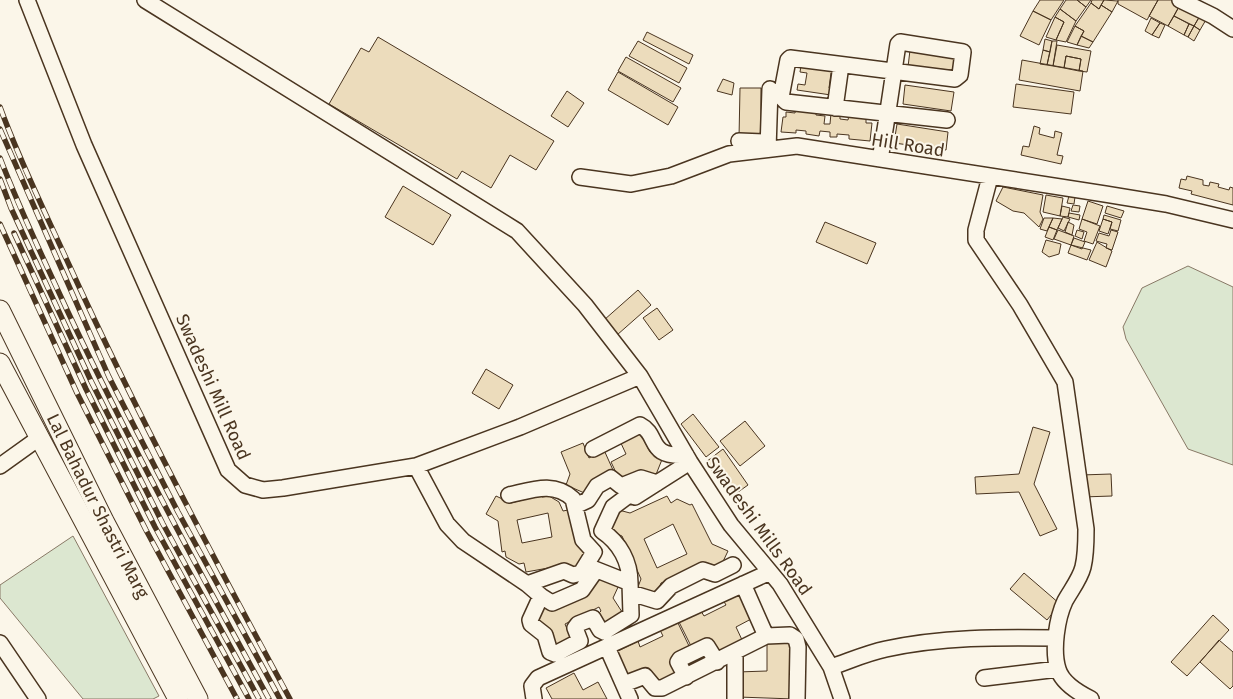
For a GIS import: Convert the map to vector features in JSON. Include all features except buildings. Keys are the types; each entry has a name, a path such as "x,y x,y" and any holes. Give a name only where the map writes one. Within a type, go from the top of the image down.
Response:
{"main road":[{"name":"Lal Bahadur Shastri Marg","path":"0,310 141,611 174,698"},
{"name":"Lal Bahadur Shastri Marg","path":"0,363 39,438 141,611 198,699"}],"street":[{"name":"Swadeshi Mill Road","path":"27,0 84,145 228,470 246,485 263,490 416,466 520,427 640,376"},
{"name":"Swadeshi Mills Road","path":"145,0 517,231 585,305 640,376 688,459 731,525 780,584 831,667 842,699"},
{"path":"1180,0 1213,16 1233,29"},
{"path":"880,159 888,114 894,72 790,58 786,63 781,97 786,102 888,114 947,120"},
{"path":"835,108 841,65"},
{"path":"739,141 768,146 770,89"},
{"name":"Hill Road","path":"580,177 631,184 671,176 729,154 768,146 797,146 1166,204 1233,220"},
{"path":"990,177 976,230 976,240 1020,305 1064,382 1086,529 1083,568 1064,603 1055,638 1058,669 1076,696 1091,699"},
{"path":"593,449 640,425 644,427 655,447 672,456 688,459"},
{"path":"0,466 39,438"},
{"path":"416,466 447,524 463,542 527,584 552,603 582,590 592,568 594,552 602,530 613,507 626,491 642,478 657,483 688,459"},
{"path":"575,506 588,500 598,486 611,478 626,491"},
{"path":"509,495 544,487 558,488 572,499 583,540 594,552"},
{"path":"541,596 530,624 545,635 550,652 555,654 580,641 575,628 578,624 593,618 600,630 604,632 629,618 631,615 628,566 618,545 602,530"},
{"path":"592,568 656,601 671,586 700,572 706,570 716,574 733,565"},
{"path":"527,584 564,571 577,575 592,568"},
{"path":"534,699 532,686 538,678 770,572"},
{"path":"743,584 766,636"},
{"path":"624,684 645,676 655,688 662,688 766,636 790,635 796,639 798,647 797,699"},
{"path":"831,667 884,649 918,644 989,637 1055,638"},
{"path":"0,643 38,699"},
{"path":"606,647 630,699"},
{"path":"735,652 735,699"},
{"path":"984,678 1058,669"}],"green space":[{"path":"1188,266 1233,287 1233,465 1188,449 1126,339 1123,327 1142,288"},
{"path":"73,536 159,696 153,699 83,699 0,598 0,585"}],"railway":[{"path":"0,107 34,188 122,377 204,539 290,699"},
{"path":"0,129 109,377 178,512 280,699"},
{"path":"0,158 41,254 115,408 269,699"},
{"path":"0,179 11,208 91,381 163,524 259,699"},
{"path":"0,224 77,393 146,530 237,699"},
{"path":"14,233 86,389 155,527 249,699"}]}
